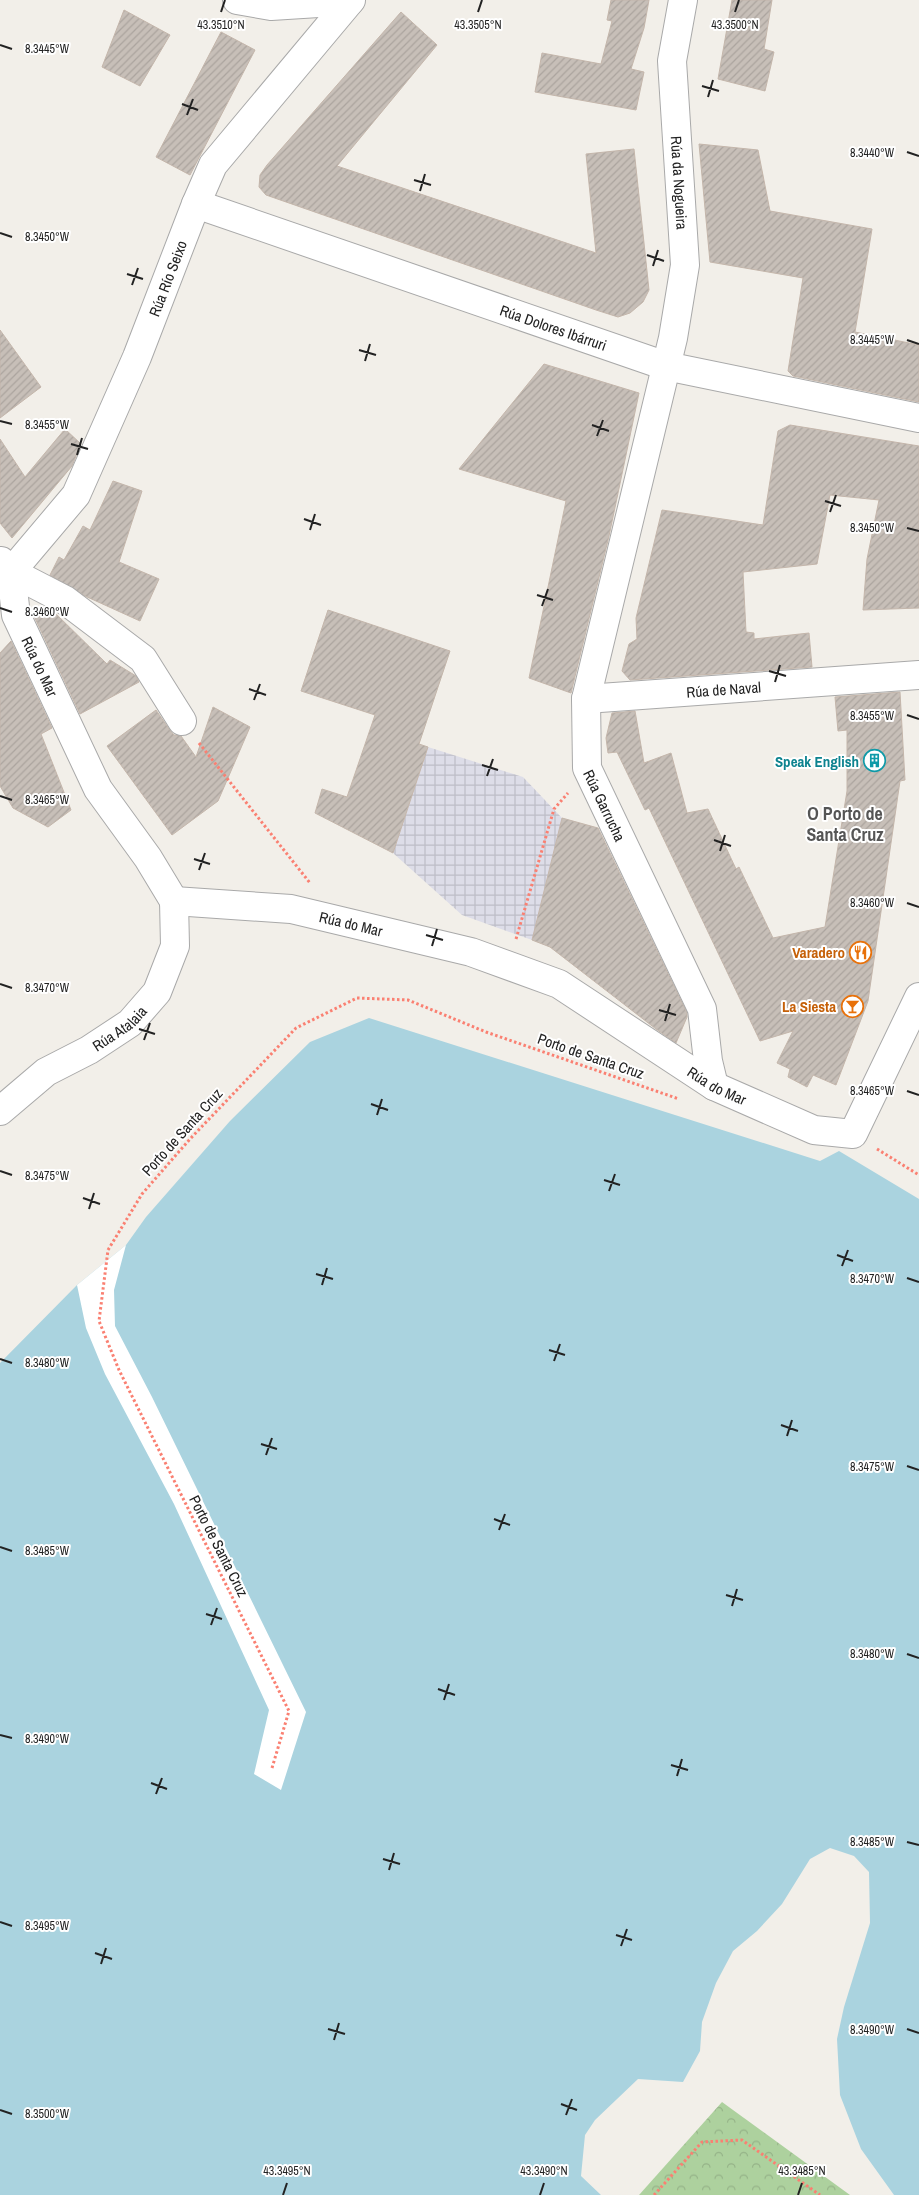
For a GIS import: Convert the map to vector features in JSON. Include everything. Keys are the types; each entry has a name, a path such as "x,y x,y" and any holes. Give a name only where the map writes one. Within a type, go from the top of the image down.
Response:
{"street":[{"path":"237,0 271,6 350,0"},
{"name":"Rúa Río Seixo","path":"5,566 76,495 137,357 213,165 350,0"},
{"name":"Rúa da Nogueira","path":"666,366 684,265 672,61 684,0"},
{"name":"Rúa Dolores Ibárruri","path":"196,204 666,366 919,418"},
{"name":"Rúa Garrucha","path":"666,366 586,698 587,768 702,1009 708,1061 714,1086"},
{"path":"5,566 65,600 143,660 182,721"},
{"name":"Rúa do Mar","path":"5,566 16,615 98,790 148,858 174,901 291,909 471,952 559,984 714,1086 814,1130 853,1134"},
{"name":"Rúa de Naval","path":"586,698 919,675"},
{"name":"Rúa Atalaia","path":"0,1111 46,1072 89,1050 130,1023 157,992 174,946 174,901"},
{"path":"853,1134 919,997"}],"path":[{"path":"182,721 339,920"},
{"path":"510,966 517,934 554,809 587,768"},
{"name":"Porto de Santa Cruz","path":"272,1768 289,1710 119,1370 99,1321 108,1250 142,1194 216,1110 296,1028 357,998 408,1000 486,1032 685,1102"},
{"path":"853,1134 919,1175"},
{"path":"654,2195 702,2142 742,2140 820,2195"}],"green space":[{"path":"722,2102 850,2195 639,2195"}],"shaded area":[{"path":"428,747 523,777 562,818 532,940 462,915 393,853"}],"water":[{"path":"369,1018 820,1161 839,1151 919,1199 919,2195 894,2195 861,2149 840,2095 837,2039 844,2007 870,1923 869,1872 854,1856 830,1848 810,1859 782,1904 757,1931 733,1951 716,1983 702,2022 700,2051 683,2082 638,2079 595,2120 585,2135 581,2176 601,2195 0,2195 0,1363 77,1285 126,1245 146,1217 230,1121 310,1042"}],"pier":[{"path":"126,1245 114,1290 115,1326 152,1397 306,1712 281,1790 254,1774 269,1710 174,1504 105,1374 86,1328 77,1285"}],"building":[{"path":"611,0 649,0 644,28 631,69 644,72 636,110 535,92 542,53 601,64 612,21 607,20"},
{"path":"732,0 772,0 764,49 774,52 765,91 718,79"},
{"path":"124,10 170,35 140,86 102,67"},
{"path":"401,12 437,45 337,166 596,253 586,154 634,149 649,290 643,302 630,313 618,317 596,310 266,195 259,187 260,175 267,165"},
{"path":"221,32 255,50 190,175 156,157"},
{"path":"699,144 758,150 770,211 872,229 855,332 919,345 919,402 793,376 788,371 803,278 710,262"},
{"path":"0,330 41,387 0,418"},
{"path":"544,364 639,393 609,536 571,693 529,678 566,501 459,469"},
{"path":"790,425 919,446 919,608 863,610 867,559 879,500 830,495 817,564 743,572 746,632 754,633 754,639 809,633 812,667 630,680 622,671 629,644 637,639 636,618 662,510 763,525 778,431"},
{"path":"65,429 81,444 72,466 12,538 0,523 0,439 25,477"},
{"path":"113,481 142,491 119,562 159,579 140,621 85,596 50,575 59,557 64,560 83,526 90,530"},
{"path":"42,606 53,611 107,664 110,660 136,676 139,682 80,714 34,616"},
{"path":"328,610 450,651 419,744 428,747 393,853 315,813 322,789 347,797 375,715 301,691"},
{"path":"11,641 52,728 41,734 71,810 48,827 13,808 0,786 0,653"},
{"path":"900,692 905,780 900,781 868,1001 836,1085 813,1075 807,1087 788,1077 790,1069 777,1063 793,1031 760,1041 649,808 645,810 617,752 608,753 606,738 612,713 635,711 644,763 671,753 687,813 708,809 736,869 739,867 773,938 825,927 847,791 847,730 838,731 835,697"},
{"path":"213,707 250,727 218,801 172,835 107,746 156,710 174,735 181,736 196,757"},
{"path":"562,818 598,828 687,1013 676,1043 550,947 532,940"}],"place":[{"name":"Speak English","path":"875,761"},
{"name":"Varadero","path":"861,952"},
{"name":"La Siesta","path":"852,1006"}],"district":[{"name":"O Porto de Santa Cruz","path":"845,823"}]}
